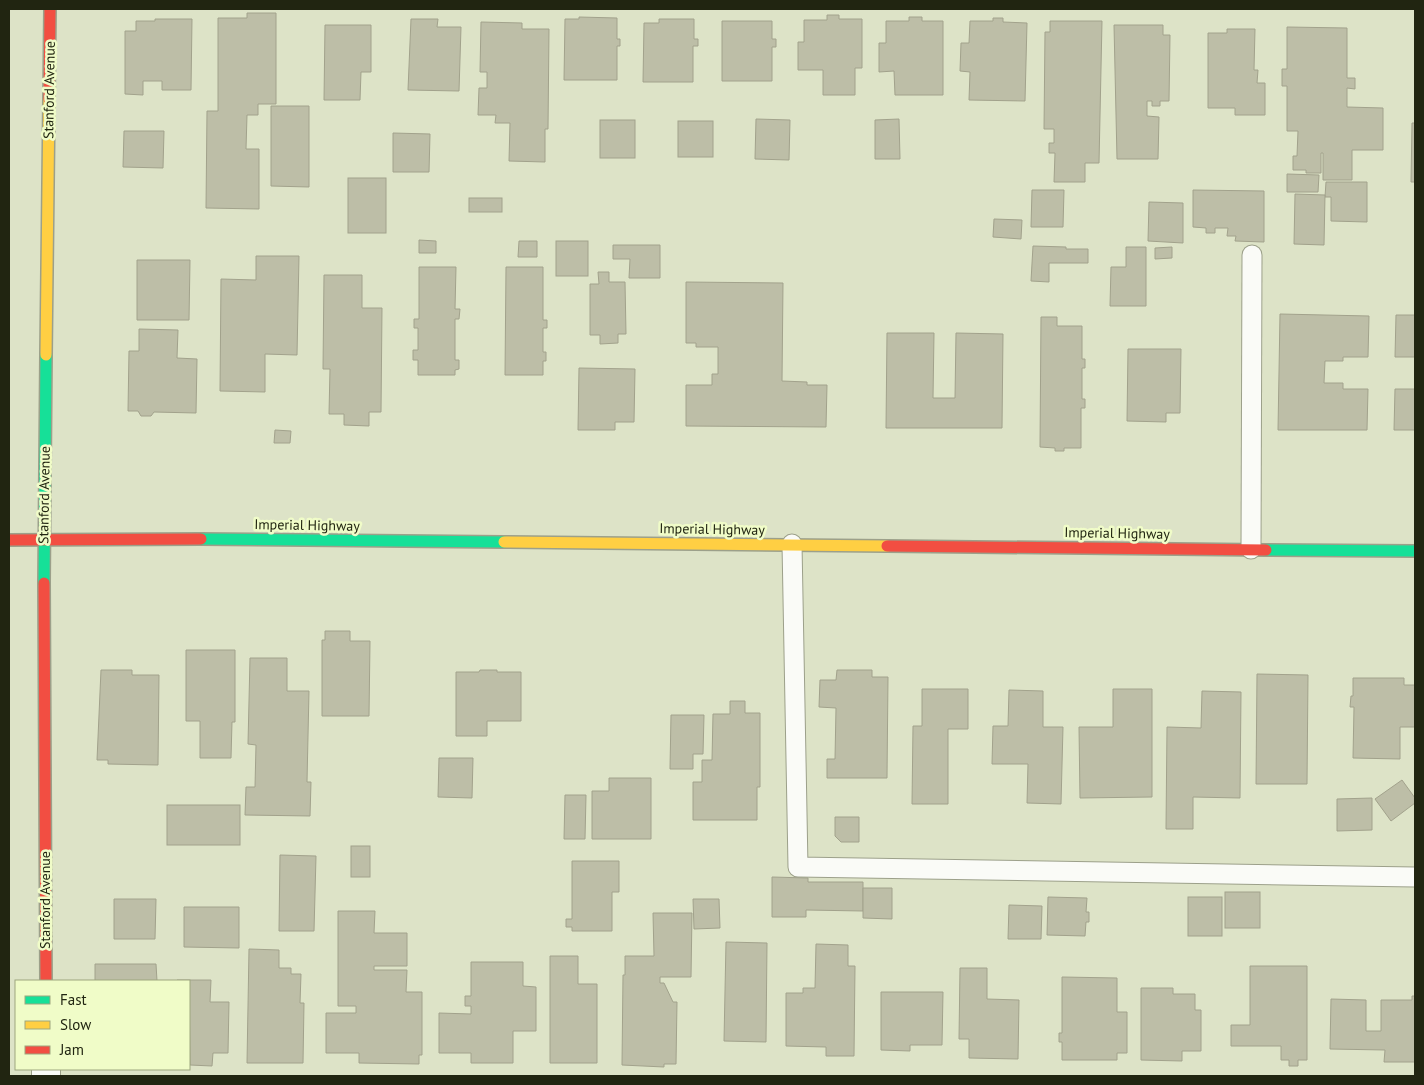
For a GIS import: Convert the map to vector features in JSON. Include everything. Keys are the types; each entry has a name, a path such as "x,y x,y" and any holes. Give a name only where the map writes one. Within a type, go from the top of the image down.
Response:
{"main road":[{"name":"Stanford Avenue","path":"46,980 44,540 50,9"},
{"name":"Imperial Highway","path":"9,540 219,539 1415,551"}],"lane":[{"path":"1251,549 1252,255"},
{"path":"792,544 798,867 1415,877"}],"building":[{"path":"247,13 276,13 276,104 258,104 258,115 247,115 246,149 259,149 259,209 206,208 207,111 218,111 218,18 247,18"},
{"path":"827,15 839,15 839,19 862,19 862,68 855,68 855,95 823,95 823,70 798,70 798,42 804,42 804,20 827,20"},
{"path":"579,17 617,18 617,39 620,39 620,46 617,46 617,80 564,80 565,19 579,19"},
{"path":"909,17 922,17 922,21 943,21 943,95 895,95 894,71 879,72 879,43 886,43 886,21 909,21"},
{"path":"993,18 1003,18 1003,22 1027,23 1025,101 969,100 970,72 960,71 961,43 969,43 970,21 993,21"},
{"path":"155,19 192,19 191,90 162,90 162,81 143,81 143,95 125,94 125,31 136,31 136,21 155,21"},
{"path":"411,19 438,19 437,27 461,27 459,91 408,90"},
{"path":"659,19 694,19 694,39 698,39 698,46 693,46 693,82 643,82 644,23 659,23"},
{"path":"722,21 772,21 772,39 776,39 776,47 772,47 772,81 722,81"},
{"path":"1050,21 1102,21 1099,163 1085,163 1085,182 1054,182 1055,153 1049,153 1049,143 1054,143 1054,129 1044,129 1045,32 1050,32"},
{"path":"481,22 522,23 522,29 549,29 548,129 545,129 545,162 509,161 510,123 495,123 496,115 478,115 479,88 487,88 487,72 480,72"},
{"path":"325,25 371,25 371,72 361,72 360,100 324,100"},
{"path":"1114,25 1163,25 1163,35 1170,35 1169,101 1160,101 1160,106 1152,106 1152,101 1147,101 1147,116 1159,117 1158,159 1117,159"},
{"path":"1287,27 1347,28 1347,78 1355,78 1355,89 1347,88 1347,107 1383,108 1383,150 1352,150 1352,180 1323,180 1323,153 1321,153 1321,173 1306,173 1306,170 1293,170 1293,156 1297,156 1298,131 1287,131 1287,86 1282,86 1282,69 1287,69"},
{"path":"1227,29 1255,29 1254,70 1258,70 1257,83 1265,83 1265,115 1235,115 1235,108 1208,108 1208,33 1227,33"},
{"path":"271,106 309,106 309,187 271,186"},
{"path":"756,119 790,120 789,160 755,159"},
{"path":"899,119 900,159 875,159 875,120"},
{"path":"600,120 635,120 635,158 600,158"},
{"path":"678,121 713,121 713,157 678,157"},
{"path":"1412,123 1415,123 1415,182 1411,182"},
{"path":"124,131 164,131 163,168 123,167"},
{"path":"393,133 430,134 429,172 393,172"},
{"path":"1287,174 1319,175 1318,192 1287,192"},
{"path":"348,178 386,178 386,233 348,233"},
{"path":"1326,182 1367,182 1367,222 1331,221 1331,197 1325,197"},
{"path":"1032,190 1064,190 1063,227 1031,227"},
{"path":"1193,190 1264,191 1264,242 1235,241 1236,236 1227,236 1228,228 1215,228 1215,233 1206,233 1206,228 1193,227"},
{"path":"1295,194 1325,195 1324,245 1294,244"},
{"path":"469,198 502,198 502,212 469,212"},
{"path":"1149,202 1183,203 1183,243 1148,241"},
{"path":"994,219 1022,220 1021,239 993,237"},
{"path":"419,240 436,241 436,253 419,253"},
{"path":"519,241 537,241 537,257 518,257"},
{"path":"556,241 588,241 588,276 556,276"},
{"path":"613,245 660,245 660,278 629,278 630,259 613,259"},
{"path":"1033,246 1088,249 1088,263 1049,263 1049,282 1031,281"},
{"path":"1126,247 1146,247 1146,306 1110,306 1111,267 1126,267"},
{"path":"1172,247 1172,258 1155,259 1155,248"},
{"path":"256,256 299,256 297,355 265,354 265,392 220,391 221,279 256,280"},
{"path":"137,260 190,260 189,320 137,320"},
{"path":"419,267 456,267 455,309 460,309 459,319 455,319 455,360 459,360 459,369 455,370 455,375 418,375 418,360 413,360 413,350 418,350 418,328 414,328 414,319 419,319"},
{"path":"506,267 543,267 543,320 547,320 547,328 543,328 543,352 546,352 546,361 543,361 543,375 505,375"},
{"path":"598,272 609,272 609,282 625,282 626,334 618,334 618,343 600,344 600,335 590,335 590,284 599,284"},
{"path":"324,275 362,275 362,308 382,308 381,412 369,412 369,426 344,425 344,414 329,414 330,369 323,369"},
{"path":"686,282 783,283 782,381 807,382 807,385 827,385 826,427 686,426 686,385 712,385 712,374 718,374 718,347 696,347 696,343 686,343"},
{"path":"1280,314 1369,316 1368,357 1343,357 1343,361 1325,361 1324,383 1343,383 1343,389 1368,389 1367,430 1278,430"},
{"path":"1396,315 1415,315 1415,357 1395,357"},
{"path":"1041,317 1057,317 1057,326 1082,326 1082,359 1085,359 1085,368 1082,368 1082,399 1085,399 1085,408 1081,408 1081,448 1064,448 1064,451 1055,451 1055,448 1040,447"},
{"path":"139,329 178,330 177,358 197,359 196,413 154,412 151,416 141,416 138,411 128,411 129,351 139,351"},
{"path":"887,333 934,333 933,398 955,398 956,333 1003,334 1002,428 886,428"},
{"path":"1128,349 1181,349 1180,413 1166,413 1166,422 1127,421"},
{"path":"579,368 635,369 634,422 615,422 615,430 578,430"},
{"path":"1395,389 1415,389 1415,430 1394,430"},
{"path":"275,430 291,431 290,443 274,443"},
{"path":"325,631 350,631 350,641 370,641 369,716 322,716 322,640 325,640"},
{"path":"186,650 235,650 235,722 232,722 231,758 200,758 200,721 186,721"},
{"path":"250,658 287,658 287,691 309,691 307,782 311,782 310,816 245,815 246,787 255,787 256,745 248,744"},
{"path":"101,670 132,670 132,675 159,675 158,765 108,764 108,760 97,760"},
{"path":"480,670 521,672 521,721 487,721 487,736 456,736 456,672 479,672"},
{"path":"837,670 872,670 872,677 888,677 887,778 827,778 827,759 835,759 836,708 819,707 820,680 836,680"},
{"path":"1257,674 1308,675 1307,784 1256,784"},
{"path":"1353,678 1404,678 1404,685 1415,685 1415,727 1400,727 1400,759 1353,758 1354,707 1350,707 1351,696 1353,696"},
{"path":"922,689 968,689 968,729 948,729 948,804 912,804 913,726 922,726"},
{"path":"1113,689 1152,689 1152,797 1080,798 1079,727 1113,727"},
{"path":"1009,690 1043,691 1043,727 1063,727 1061,804 1027,803 1028,764 992,764 993,726 1008,726"},
{"path":"1202,691 1241,692 1240,798 1193,797 1193,829 1166,829 1167,727 1201,728"},
{"path":"730,701 745,701 745,713 760,713 760,787 757,787 757,820 693,820 693,782 702,782 702,760 712,760 713,714 730,714"},
{"path":"671,715 704,715 703,754 693,754 693,769 670,769"},
{"path":"439,758 473,758 472,798 438,797"},
{"path":"609,778 651,778 651,839 592,839 592,791 609,791"},
{"path":"1402,780 1415,798 1415,803 1391,821 1375,799"},
{"path":"565,795 586,795 585,839 564,839"},
{"path":"1372,798 1372,830 1337,831 1337,799"},
{"path":"167,805 240,805 240,845 167,845"},
{"path":"835,817 859,817 859,842 841,842 835,836"},
{"path":"351,846 370,846 370,877 351,877"},
{"path":"280,855 316,856 314,931 279,931"},
{"path":"572,861 619,861 619,892 612,892 612,931 572,931 572,927 566,927 566,919 572,919"},
{"path":"772,877 808,878 808,882 863,882 863,911 806,910 806,917 772,917"},
{"path":"863,888 892,888 892,919 863,918"},
{"path":"1225,892 1260,892 1260,928 1225,928"},
{"path":"1048,897 1087,898 1086,912 1089,912 1089,922 1086,922 1085,936 1047,935"},
{"path":"1188,897 1222,897 1222,936 1188,936"},
{"path":"114,899 156,899 155,939 114,939"},
{"path":"693,899 719,899 720,928 694,929"},
{"path":"1009,905 1042,906 1041,939 1008,939"},
{"path":"184,907 239,907 239,948 184,947"},
{"path":"338,911 375,911 374,933 407,933 407,966 374,966 374,970 407,970 406,992 422,992 422,1055 419,1055 419,1064 359,1063 359,1053 326,1053 326,1013 356,1013 356,1006 338,1006"},
{"path":"653,913 692,913 691,977 660,977 660,983 664,983 673,1002 677,1002 676,1064 664,1064 664,1067 622,1065 625,956 654,956"},
{"path":"726,942 767,943 766,1042 724,1041"},
{"path":"816,944 848,945 848,966 855,966 854,1056 826,1056 826,1047 786,1046 786,993 803,993 803,988 815,988"},
{"path":"249,949 279,950 279,968 291,968 291,974 301,974 300,1003 304,1003 303,1063 247,1063"},
{"path":"550,956 578,956 578,984 597,984 597,1063 550,1063"},
{"path":"471,962 523,962 523,986 536,987 536,1031 513,1031 513,1063 471,1063 471,1053 439,1053 439,1013 471,1014 471,1006 465,1006 465,996 471,996"},
{"path":"95,964 156,964 157,980 95,980"},
{"path":"1250,966 1307,966 1307,1060 1298,1060 1298,1066 1289,1066 1289,1060 1281,1060 1281,1046 1231,1046 1231,1025 1250,1025"},
{"path":"960,968 987,968 987,999 1019,1000 1018,1059 969,1058 969,1039 959,1039"},
{"path":"1062,977 1117,978 1117,1012 1127,1012 1127,1053 1117,1053 1117,1060 1062,1060 1062,1042 1059,1042 1059,1033 1062,1033"},
{"path":"190,980 211,980 210,1002 229,1002 228,1053 213,1053 212,1066 190,1065"},
{"path":"1141,988 1173,988 1173,994 1195,994 1195,1010 1201,1010 1201,1051 1182,1051 1182,1061 1141,1060"},
{"path":"881,992 943,992 942,1045 910,1045 910,1051 881,1050"},
{"path":"1412,996 1415,996 1415,1062 1384,1062 1385,1050 1330,1049 1331,999 1366,1000 1366,1031 1381,1031 1381,1000 1412,1000"}],"traffic: fast":[{"path":"44,583 46,355"},
{"path":"201,539 504,542"},
{"path":"1266,550 1415,551"}],"traffic: slow":[{"path":"46,355 49,99"},
{"path":"504,542 887,546"}],"traffic: jam":[{"path":"49,99 50,9"},
{"path":"9,540 201,539"},
{"path":"887,546 1266,550"},
{"path":"44,583 46,980"}]}
